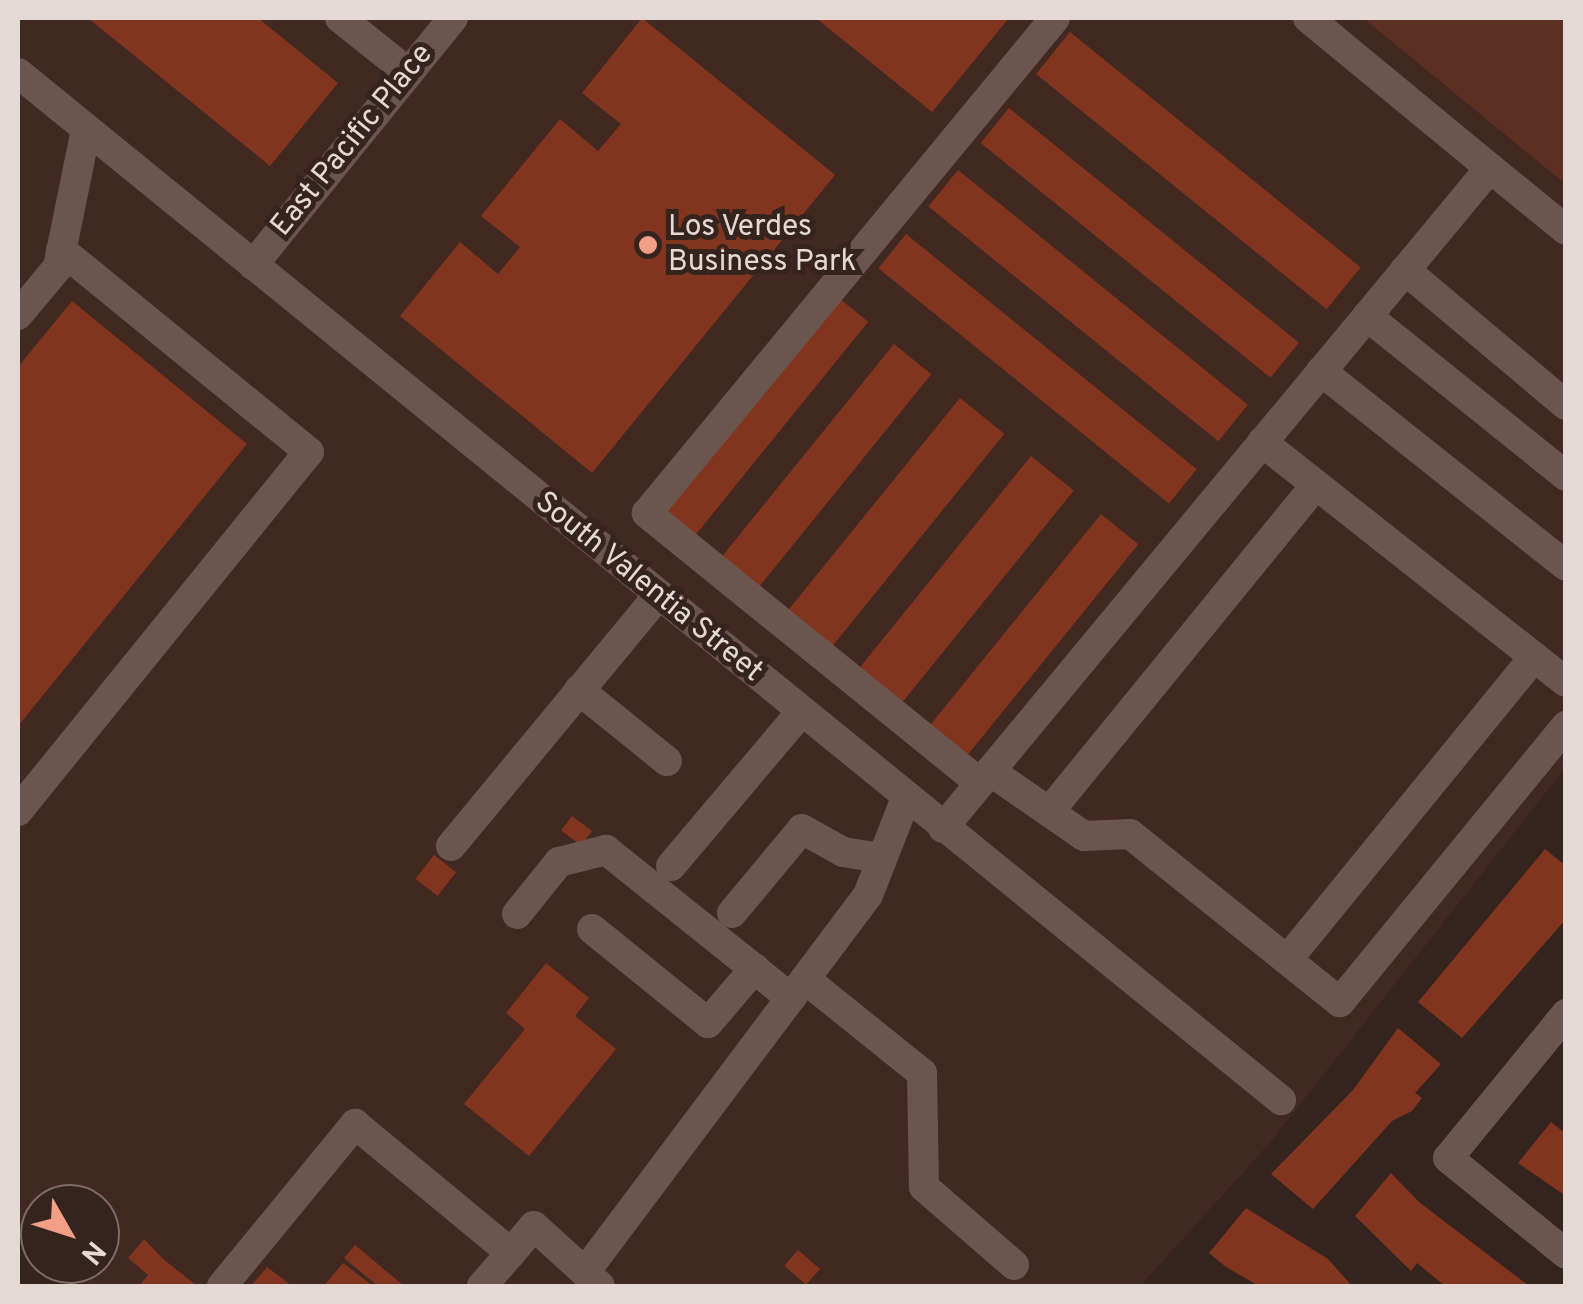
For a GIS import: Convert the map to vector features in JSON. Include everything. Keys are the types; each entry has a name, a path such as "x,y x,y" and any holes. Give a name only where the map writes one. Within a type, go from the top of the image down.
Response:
{"street":[{"path":"340,18 408,73"},
{"name":"East Pacific Place","path":"253,265 453,18"},
{"path":"1055,18 647,512 985,777 1050,812 1084,836 1130,834 1340,1002 1566,726"},
{"path":"1308,18 1566,230"},
{"name":"South Valentia Street","path":"18,74 1281,1100"},
{"path":"18,315 62,250 86,129"},
{"path":"942,828 1490,168"},
{"path":"18,811 308,452 62,250"},
{"path":"1404,270 1566,405"},
{"path":"1367,316 1566,476"},
{"path":"1321,371 1566,566"},
{"path":"1262,442 1566,682"},
{"path":"1050,812 1316,485"},
{"path":"450,846 658,596"},
{"path":"1287,960 1534,657"},
{"path":"579,690 667,761"},
{"path":"671,866 801,712"},
{"path":"482,1286 534,1226 594,1277 868,894 906,798"},
{"path":"732,913 802,829 843,852 882,858"},
{"path":"517,914 559,862 606,850 756,968 798,989 922,1073 924,1188 1014,1265"},
{"path":"592,929 708,1024 756,968"},
{"path":"1566,1014 1448,1158 1566,1254"},
{"path":"222,1286 354,1124 511,1253"}],"shaded area":[{"path":"18,18 1363,18 1565,184 1565,768 1269,1144 1140,1286 86,1286 84,1284 120,1284 120,1184 20,1184 18,1230"},
{"path":"1363,18 1565,18 1565,184"}],"building":[{"path":"88,18 258,18 338,83 270,166"},
{"name":"Los Verdes Business Park","path":"642,18 835,175 592,473 400,316 460,242 498,274 520,247 481,216 560,119 598,151 621,124 582,93"},
{"path":"816,18 1009,18 932,112"},
{"path":"1070,32 1361,267 1327,309 1036,74"},
{"path":"1009,108 1299,343 1271,378 981,143"},
{"path":"958,170 1248,405 1218,441 928,207"},
{"path":"906,234 1197,469 1169,504 878,268"},
{"path":"834,294 868,322 696,535 662,507"},
{"path":"72,301 247,444 18,726 18,367"},
{"path":"894,344 931,374 759,587 722,557"},
{"path":"960,398 1004,434 832,647 788,611"},
{"path":"1031,456 1074,491 901,704 859,669"},
{"path":"1101,514 1138,544 966,756 929,726"},
{"path":"572,816 592,831 581,845 561,830"},
{"path":"1545,849 1566,866 1566,919 1462,1038 1418,1002"},
{"path":"434,855 456,872 438,896 416,879"},
{"path":"546,963 589,998 575,1016 616,1049 529,1156 464,1104 525,1029 506,1013"},
{"path":"1398,1028 1441,1064 1415,1093 1422,1098 1412,1111 1392,1121 1313,1209 1271,1174 1353,1090"},
{"path":"1551,1122 1566,1134 1566,1196 1518,1163"},
{"path":"1391,1173 1419,1202 1529,1286 1445,1286 1417,1263 1411,1271 1355,1216"},
{"path":"1246,1208 1328,1259 1352,1286 1259,1286 1226,1267 1209,1253"},
{"path":"144,1239 197,1286 139,1286 148,1275 128,1258"},
{"path":"355,1245 404,1286 378,1286 344,1258"},
{"path":"798,1250 820,1269 806,1285 784,1266"},
{"path":"343,1263 373,1286 324,1286"},
{"path":"267,1267 292,1286 251,1286"}],"place":[{"name":"Los Verdes Business Park","path":"648,245"}]}
